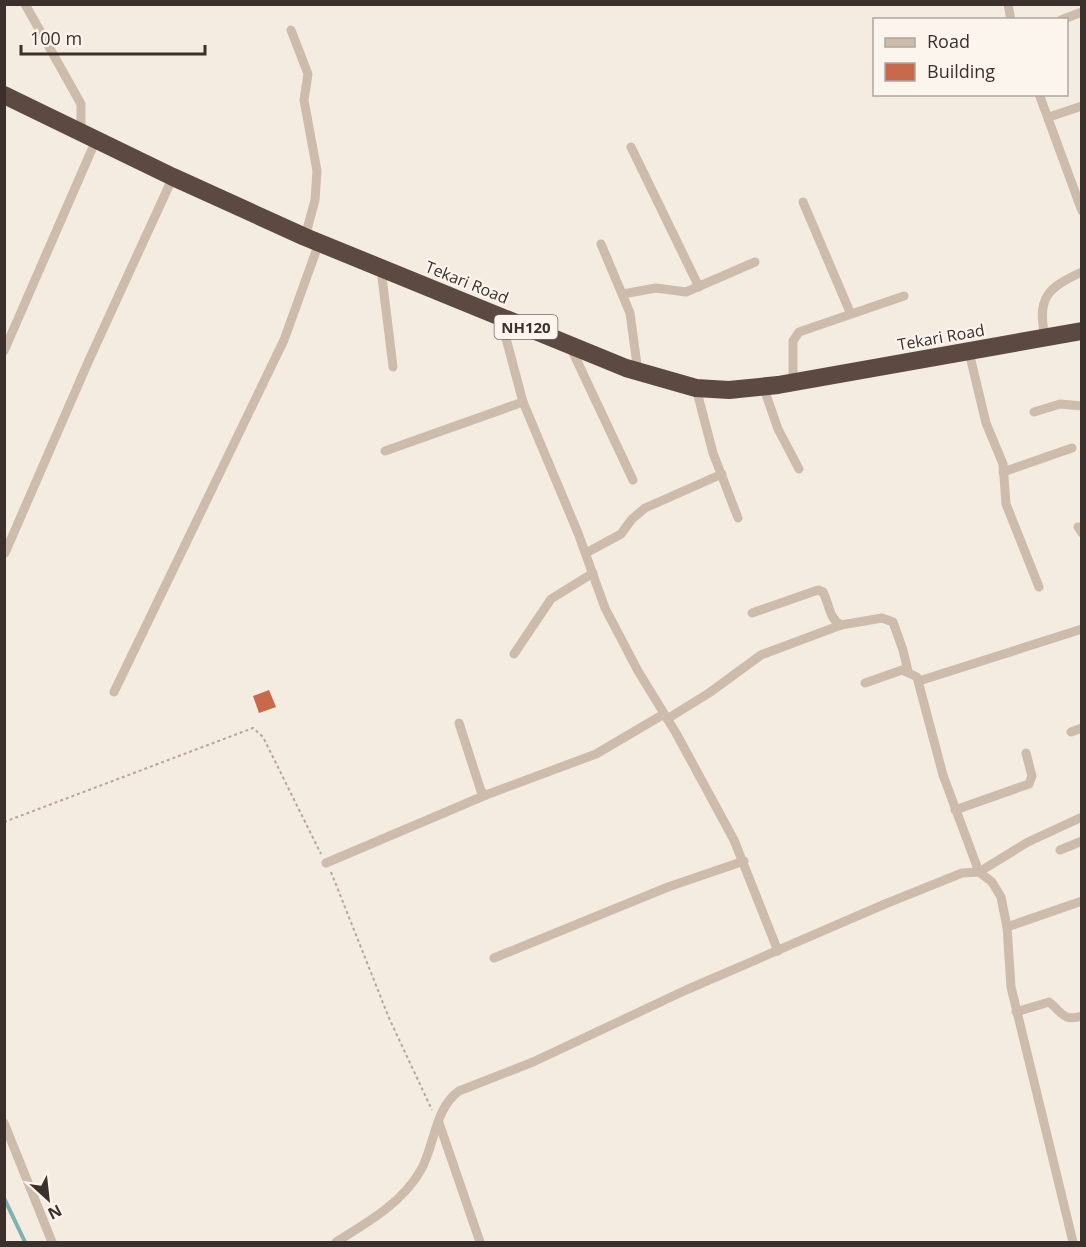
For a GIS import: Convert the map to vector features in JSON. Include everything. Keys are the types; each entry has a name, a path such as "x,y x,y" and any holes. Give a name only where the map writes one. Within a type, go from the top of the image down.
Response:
{"highway":[{"name":"Tekari Road","path":"4,95 173,177 312,240 638,372 696,388 729,390 793,382 1082,332"}],"street":[{"path":"4,351 89,137 81,104 25,4"},
{"path":"1066,18 1082,12"},
{"path":"114,692 284,340 312,240 317,171 304,100 308,74 291,30"},
{"path":"1040,96 1082,211"},
{"path":"1048,117 1082,106"},
{"path":"631,147 699,287"},
{"path":"5,553 88,360 173,177"},
{"path":"803,202 850,312"},
{"path":"601,244 623,294 633,327 638,372"},
{"path":"623,294 650,288 680,293 755,262"},
{"path":"381,269 393,367"},
{"path":"1046,338 1041,309 1047,296 1055,285 1082,272"},
{"path":"793,382 795,336 804,329 904,296"},
{"path":"500,316 523,402 586,553 616,633 666,716 744,861 778,951"},
{"path":"569,344 633,480"},
{"path":"969,352 981,407 1002,458 1006,504 1040,587"},
{"path":"763,386 778,429 799,469"},
{"path":"696,388 713,453 738,518"},
{"path":"385,451 523,402"},
{"path":"1034,412 1060,404 1082,406"},
{"path":"1003,472 1072,448"},
{"path":"586,553 621,534 645,508 722,474"},
{"path":"514,654 551,598 593,573"},
{"path":"752,614 818,590 823,592 827,599 832,617 841,625"},
{"path":"326,862 486,795 596,754 709,693 760,655 841,625 882,618 892,622 908,671 919,681 955,810 979,872 992,882 1001,897 1007,927 1011,987 1016,1012 1073,1242"},
{"path":"919,681 1082,629"},
{"path":"866,682 897,671 908,671"},
{"path":"459,723 481,791 486,795"},
{"path":"1071,732 1082,728"},
{"path":"955,810 1029,784 1032,776 1026,753"},
{"path":"336,1242 401,1195 422,1170 443,1107 459,1091 534,1062 686,990 962,873 979,872 1028,842 1082,817"},
{"path":"1060,850 1082,841"},
{"path":"495,958 669,887 744,861"},
{"path":"1007,927 1082,901"},
{"path":"1016,1012 1049,1002 1068,1019 1082,1016"},
{"path":"439,1123 480,1242"},
{"path":"4,1124 52,1242"}],"path":[{"path":"4,822 253,728 263,736 326,862 389,1018 439,1123"}],"building":[{"path":"269,690 276,707 259,713 253,696"}],"waterway":[{"path":"4,1198 25,1242"}]}
